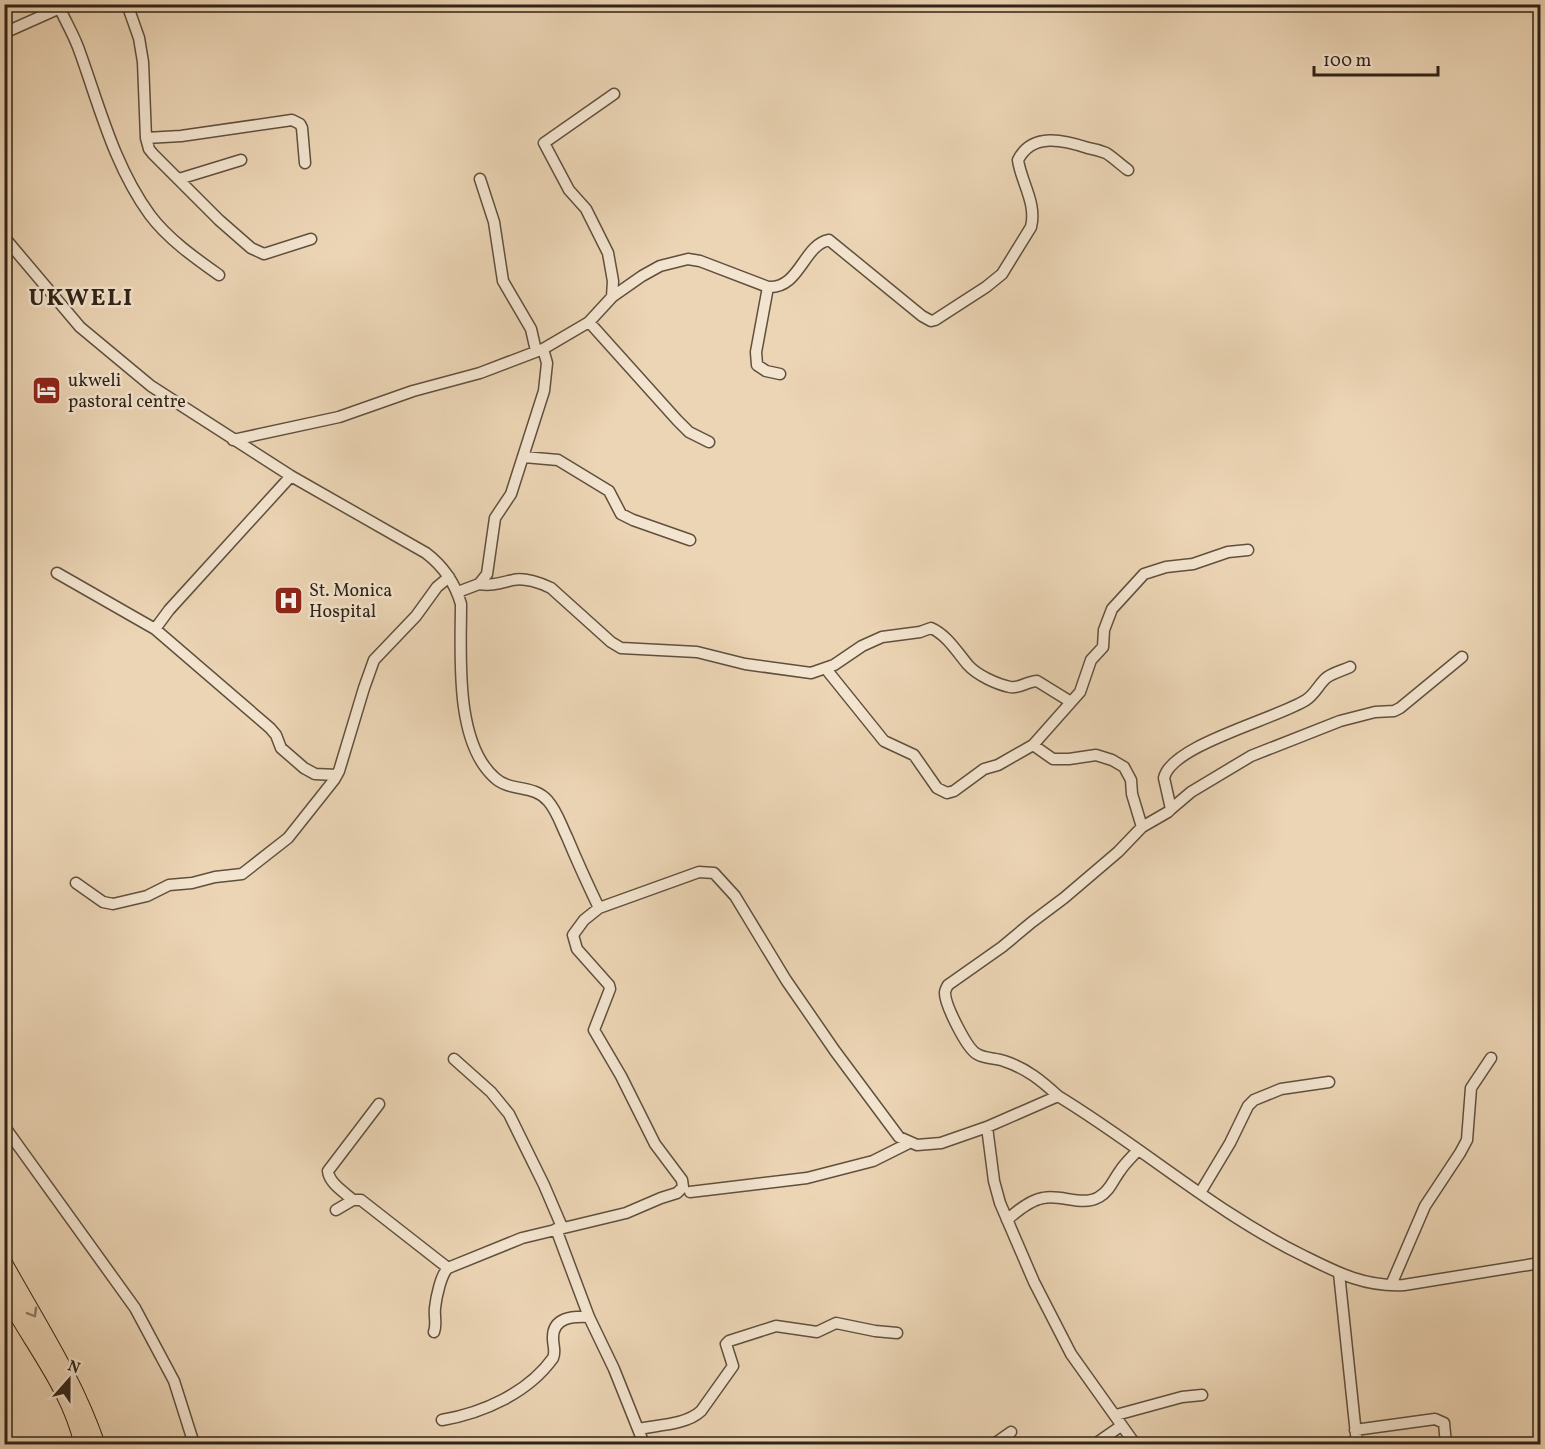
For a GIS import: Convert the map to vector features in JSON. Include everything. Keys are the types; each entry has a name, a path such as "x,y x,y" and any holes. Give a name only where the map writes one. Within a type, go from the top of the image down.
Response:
{"highway":[{"path":"4,1262 59,1357 86,1414 97,1444"},
{"path":"4,1292 56,1381 79,1431 82,1444"}],"street":[{"path":"127,4 139,38 143,62 146,138 149,149 219,220 251,248 264,254 311,239"},
{"path":"4,33 65,7 112,146 137,194 159,224 194,257 219,275"},
{"path":"612,297 613,281 608,253 586,209 569,190 544,142 614,94"},
{"path":"146,138 181,136 292,120 302,128 305,163"},
{"path":"233,440 339,417 413,391 480,373 539,350 589,322 612,297 642,276 660,266 688,259 777,287 788,281 819,244 829,240 922,316 935,320 1002,274 1031,227 1033,218 1031,202 1018,160 1029,146 1040,141 1054,139 1081,145 1106,153 1128,170"},
{"path":"178,180 241,160"},
{"path":"479,584 487,574 495,519 511,494 524,457 546,384 547,363 528,322 503,281 494,222 480,178"},
{"path":"5,242 25,260 64,310 99,344 151,386 291,476 437,561 458,592 461,604 462,690 465,719 473,745 488,772 498,781 532,789 549,801 599,908"},
{"path":"768,286 756,352 757,365 766,371 780,374"},
{"path":"589,322 677,420 689,432 709,442"},
{"path":"524,457 558,460 609,490 621,514 690,540"},
{"path":"155,629 169,610 291,476"},
{"path":"826,669 884,741 914,755 937,788 943,792 954,791 984,770 998,765 1033,745 1071,702 1084,685 1091,660 1103,647 1105,624 1112,609 1141,576 1157,569 1189,565 1228,552 1248,550"},
{"path":"57,573 155,629 270,728 276,735 281,748 304,768 315,774 337,775"},
{"path":"76,883 103,902 113,904 147,896 169,885 242,874 252,868 297,828 337,775 374,660 416,616 437,587 449,577"},
{"path":"458,592 479,584 494,586 519,579 543,584 551,588 611,642 621,648 698,652 745,664 805,673 826,669 862,646 882,637 920,632 931,628 939,633 974,670 989,679 1013,687 1037,681 1071,702"},
{"path":"1462,657 1394,711 1375,712 1340,721 1251,756 1191,792 1171,809 1142,827 1118,852 1074,890 1002,947 953,981 946,989 946,997 972,1050 979,1055 1017,1065 1035,1076 1058,1096 1265,1236 1339,1273 1383,1286 1540,1263"},
{"path":"1171,809 1164,778 1169,766 1209,742 1270,718 1306,700 1326,678 1350,667"},
{"path":"1033,745 1053,759 1096,755 1124,767 1131,780 1132,794 1142,827"},
{"path":"434,1332 435,1306 442,1276 448,1268 508,1243 634,1210 677,1193 683,1184 655,1144 621,1076 594,1030 610,989 577,949 573,935 584,920 599,908 699,872 707,871 719,877 735,896 786,980 835,1051 899,1137 909,1143 927,1146 941,1143 987,1127 1058,1096"},
{"path":"1391,1285 1425,1206 1467,1140 1471,1089 1491,1058"},
{"path":"454,1059 491,1092 509,1114 544,1185 589,1317 614,1369 644,1444"},
{"path":"1200,1193 1230,1143 1248,1106 1254,1100 1281,1089 1329,1082"},
{"path":"379,1104 328,1171 329,1177 353,1200 364,1202 448,1268"},
{"path":"4,1126 135,1308 174,1381 194,1444"},
{"path":"987,1127 994,1181 1000,1203 1034,1282 1071,1354 1135,1444"},
{"path":"690,1192 807,1178 873,1161 909,1143"},
{"path":"1007,1220 1042,1198 1056,1197 1085,1201 1097,1198 1108,1190 1138,1150"},
{"path":"336,1210 353,1200"},
{"path":"1339,1273 1357,1444"},
{"path":"442,1420 475,1413 523,1388 553,1358 554,1329 557,1324 569,1317 589,1317"},
{"path":"638,1429 696,1416 733,1366 726,1344 729,1341 776,1326 818,1332 837,1323 897,1333"},
{"path":"1116,1415 1182,1397 1202,1395"},
{"path":"1355,1430 1435,1419 1444,1424 1446,1444"},
{"path":"1095,1444 1121,1426"},
{"path":"994,1444 1011,1432"}],"place":[{"name":"ukweli pastoral centre","path":"47,391"},
{"name":"St. Monica Hospital","path":"288,601"}],"district":[{"name":"UKWELI","path":"81,299"}]}
